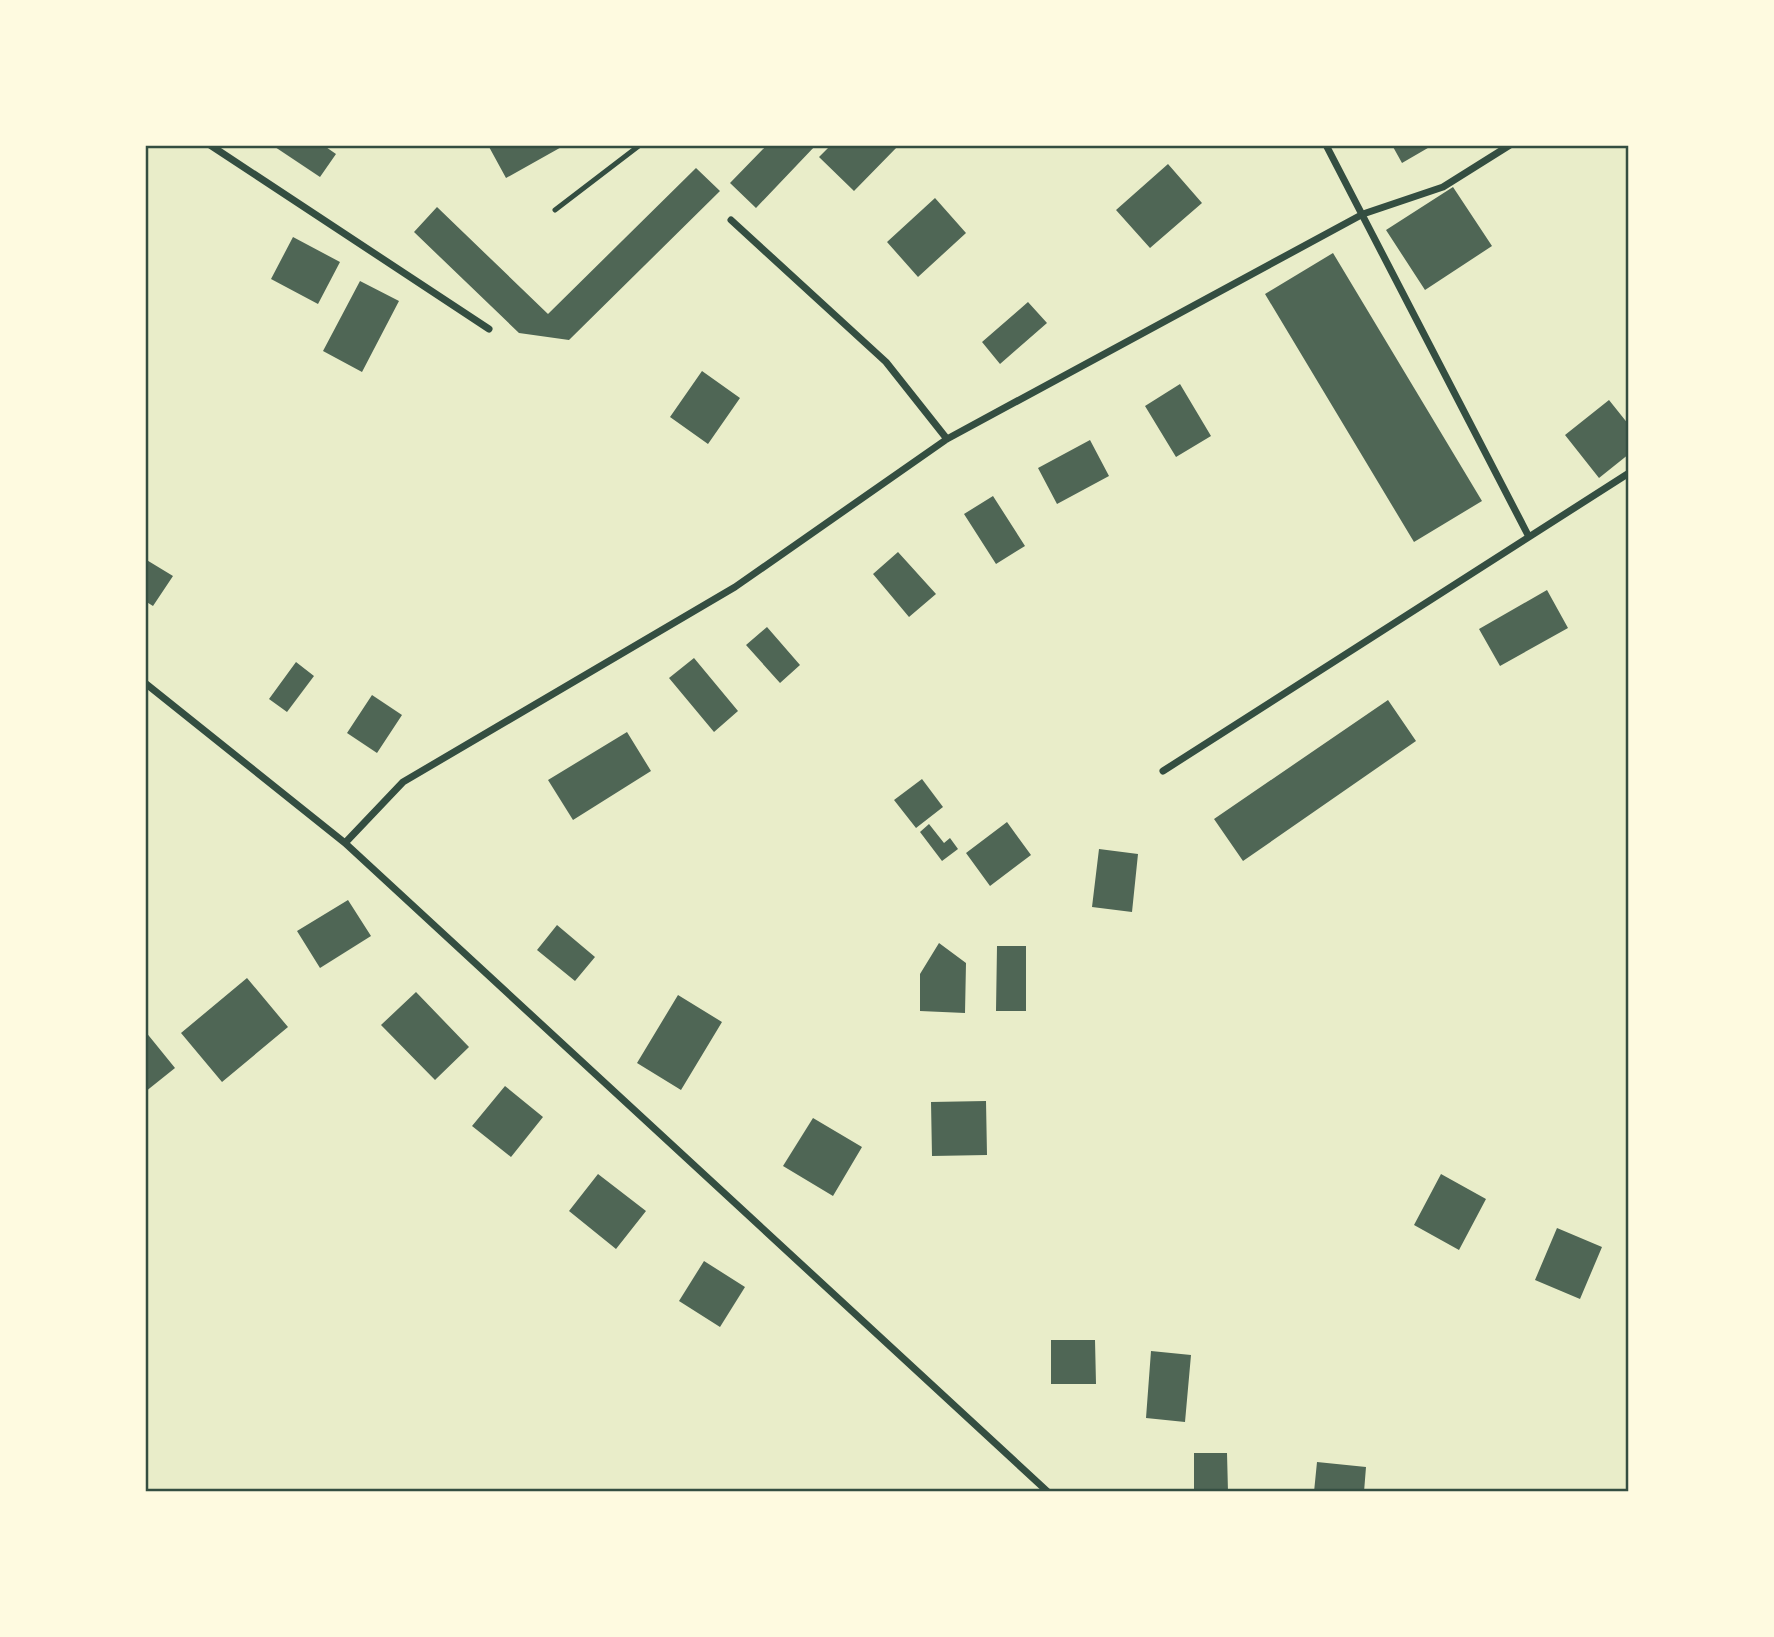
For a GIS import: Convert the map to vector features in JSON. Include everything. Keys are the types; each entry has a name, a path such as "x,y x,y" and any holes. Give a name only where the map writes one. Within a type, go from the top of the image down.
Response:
{"street":[{"path":"210,145 489,329"},
{"path":"1326,145 1529,537"},
{"path":"345,843 403,782 735,587 947,439 1363,214 1443,187 1510,145"},
{"path":"731,220 886,362 947,439"},
{"path":"1163,771 1629,473"},
{"path":"145,683 345,843 1048,1492"}],"lane":[{"path":"555,210 639,145"}],"building":[{"path":"272,145 323,145 336,154 320,177"},
{"path":"488,145 565,145 506,178"},
{"path":"767,145 816,145 756,208 730,183"},
{"path":"831,145 899,145 854,191 819,157"},
{"path":"1392,145 1433,145 1402,163"},
{"path":"1168,164 1202,203 1150,248 1116,210"},
{"path":"696,168 720,191 569,340 519,333 414,232 437,207 548,314"},
{"path":"1453,187 1492,246 1425,290 1386,230"},
{"path":"935,198 966,233 918,277 887,242"},
{"path":"293,237 340,262 318,304 271,279"},
{"path":"1333,253 1482,501 1414,542 1265,294"},
{"path":"360,281 399,301 362,372 323,351"},
{"path":"1028,302 1047,323 1000,364 982,342"},
{"path":"702,371 740,398 708,444 670,417"},
{"path":"1180,384 1211,436 1176,457 1145,406"},
{"path":"1609,400 1629,425 1629,454 1599,478 1565,435"},
{"path":"1090,440 1109,476 1057,504 1038,468"},
{"path":"993,496 1025,546 996,564 964,514"},
{"path":"898,552 936,594 909,617 873,574"},
{"path":"145,559 173,576 153,606 145,601"},
{"path":"1547,590 1568,628 1500,666 1479,629"},
{"path":"767,627 800,665 780,683 746,645"},
{"path":"694,658 738,711 714,732 669,678"},
{"path":"296,662 314,676 287,712 269,699"},
{"path":"372,695 402,715 377,753 347,733"},
{"path":"1388,700 1416,741 1243,861 1214,819"},
{"path":"627,732 651,771 573,820 548,780"},
{"path":"922,779 943,807 916,828 894,800"},
{"path":"1007,822 1031,855 990,886 966,853"},
{"path":"929,824 944,843 950,838 958,849 942,861 920,832"},
{"path":"1099,849 1138,854 1132,912 1092,907"},
{"path":"348,900 371,936 320,968 297,931"},
{"path":"557,925 595,957 575,981 537,950"},
{"path":"939,943 966,963 965,1013 920,1011 920,974"},
{"path":"997,946 1026,946 1026,1011 996,1011"},
{"path":"247,978 288,1027 222,1082 181,1033"},
{"path":"416,992 469,1047 435,1080 381,1025"},
{"path":"678,995 722,1022 681,1090 637,1063"},
{"path":"145,1031 175,1068 145,1092"},
{"path":"505,1086 543,1117 511,1157 472,1126"},
{"path":"986,1101 987,1155 932,1156 931,1102"},
{"path":"813,1118 862,1147 833,1196 783,1166"},
{"path":"598,1174 646,1211 616,1249 569,1211"},
{"path":"1441,1174 1486,1199 1459,1250 1414,1225"},
{"path":"1557,1228 1602,1247 1580,1299 1535,1280"},
{"path":"704,1261 745,1287 720,1327 679,1301"},
{"path":"1051,1340 1095,1340 1096,1384 1051,1384"},
{"path":"1151,1351 1191,1355 1185,1422 1146,1418"},
{"path":"1194,1453 1227,1453 1228,1492 1194,1492"},
{"path":"1317,1462 1366,1467 1364,1492 1314,1492"}]}
